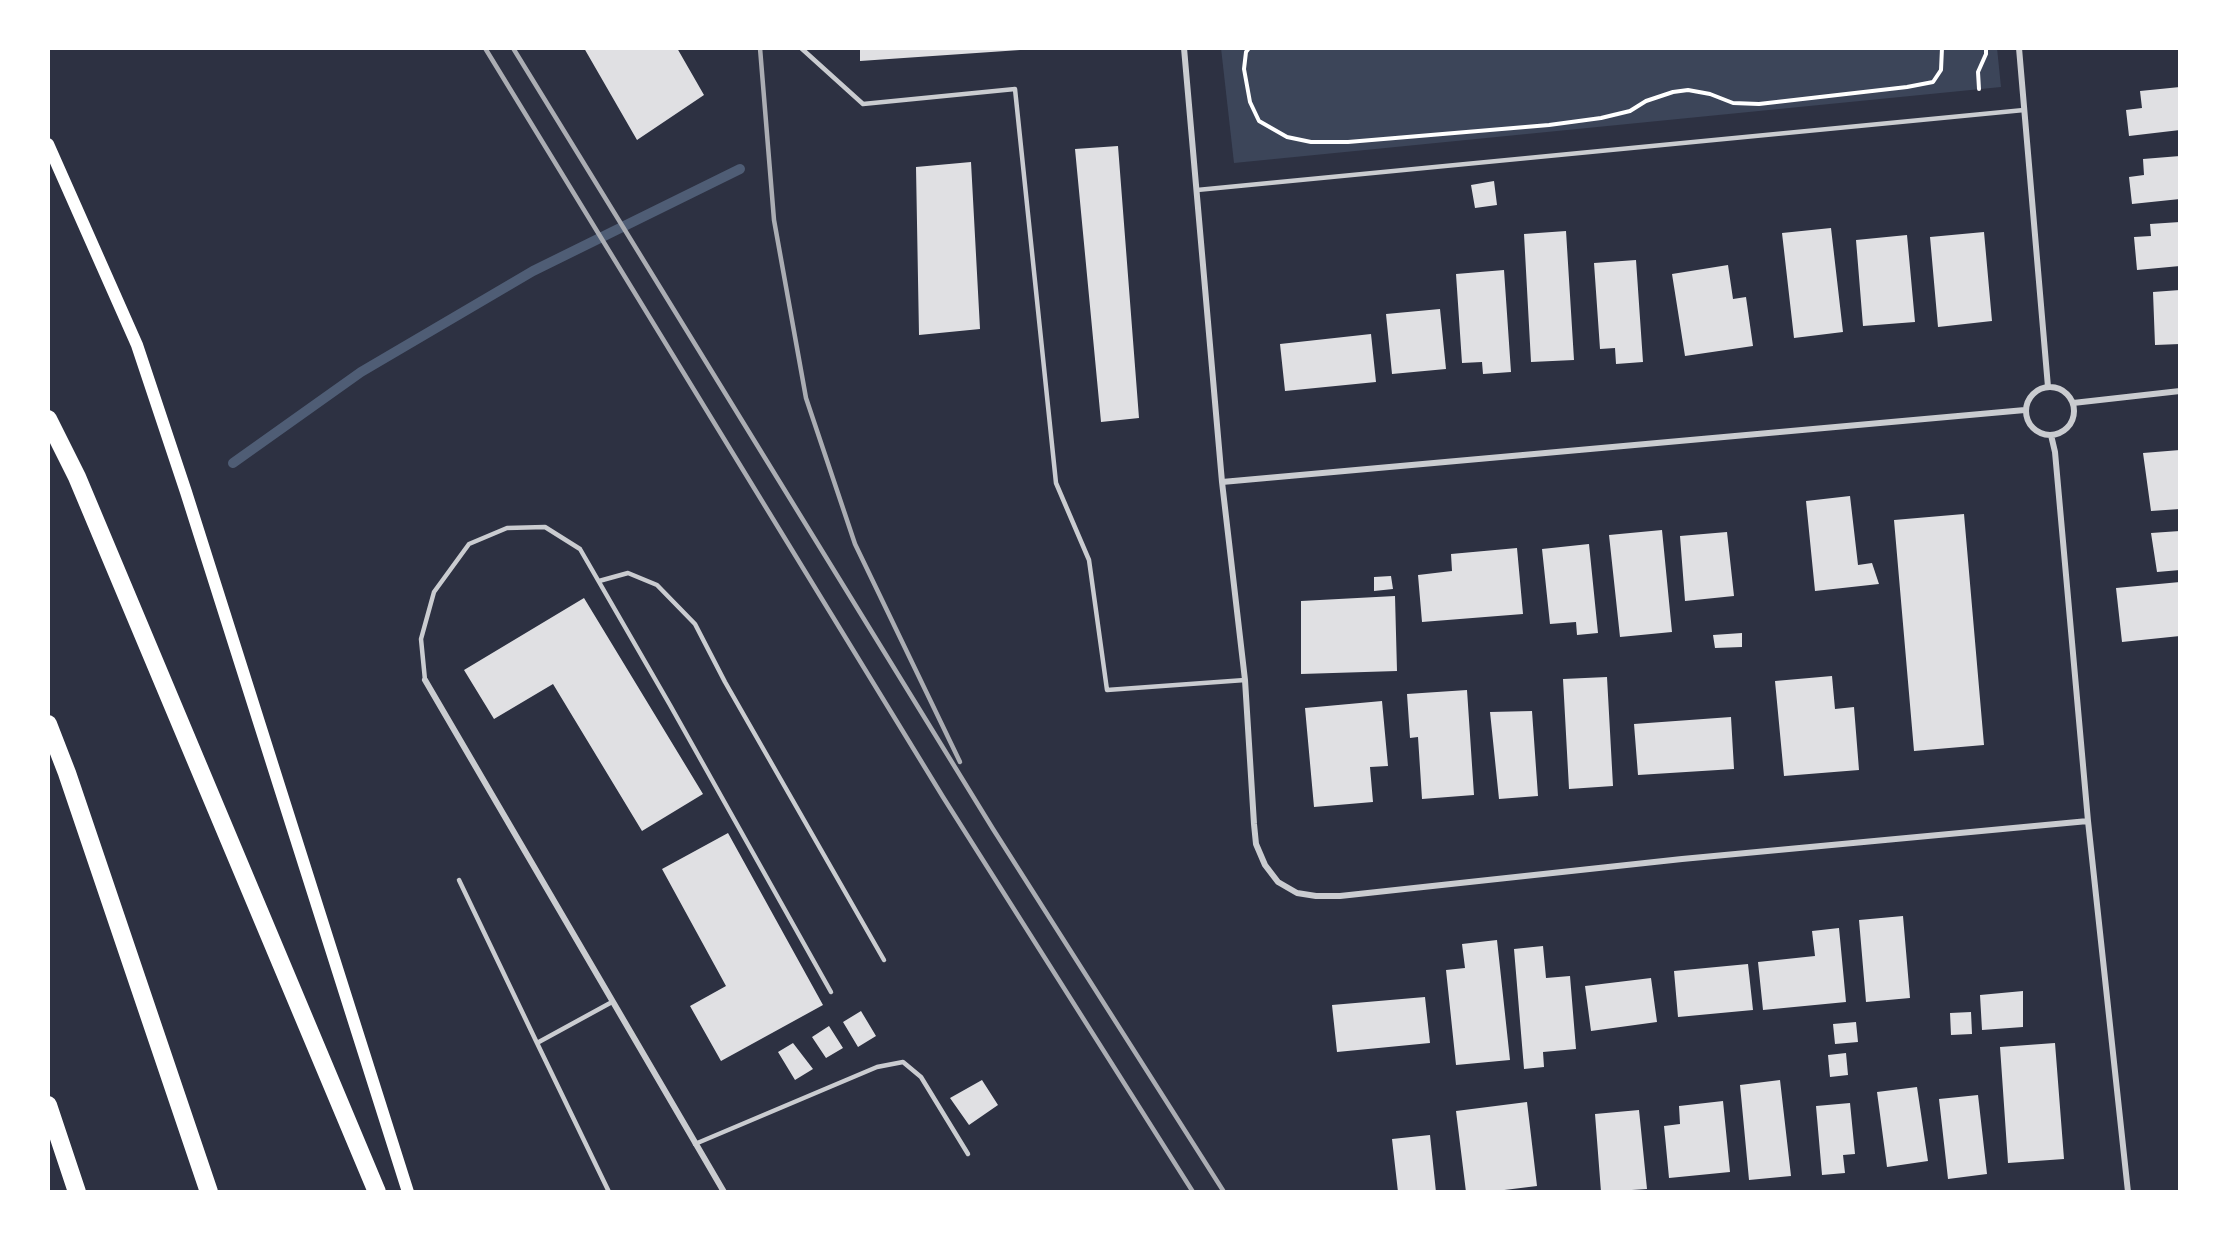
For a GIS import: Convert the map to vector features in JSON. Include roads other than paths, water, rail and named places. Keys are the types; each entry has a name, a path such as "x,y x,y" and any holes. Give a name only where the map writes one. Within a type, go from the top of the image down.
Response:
{"highway":[{"path":"48,419 77,477 377,1192"},
{"path":"48,724 67,773 209,1192"},
{"path":"48,1105 77,1192"}],"main road":[{"path":"48,144 137,345 186,492 408,1192"}],"street":[{"path":"1184,48 1222,482 1245,680 1256,844 1265,865 1278,882 1297,892 1316,896 1340,896 1694,858 2088,821"},
{"path":"2019,48 2048,387"},
{"path":"2048,387 2061,389 2073,403 2074,416 2071,423 2059,433 2051,435 2035,430 2030,425 2025,410 2032,394 2038,389 2048,387"},
{"path":"2073,403 2180,392"},
{"path":"1222,482 2025,410"},
{"path":"2051,435 2055,452 2088,821 2128,1192"},
{"path":"425,680 724,1192"}],"lane":[{"path":"801,48 863,105 1015,89 1056,483 1089,560 1107,690 1245,680"},
{"path":"1197,190 2024,110"},
{"path":"425,680 421,639 434,592 469,544 507,528 545,527 580,549 831,992"},
{"path":"599,581 628,573 657,585 695,624 884,960"},
{"path":"459,880 609,1192"},
{"path":"537,1043 612,1002"},
{"path":"695,1144 877,1067 903,1062 921,1077 968,1155"}],"waterway":[{"path":"233,463 361,372 533,271 740,169"}],"railway":[{"path":"485,48 943,797 1193,1192"},
{"path":"513,48 993,829 1224,1192"},
{"path":"760,48 774,220 806,398 855,544 960,762"}]}
